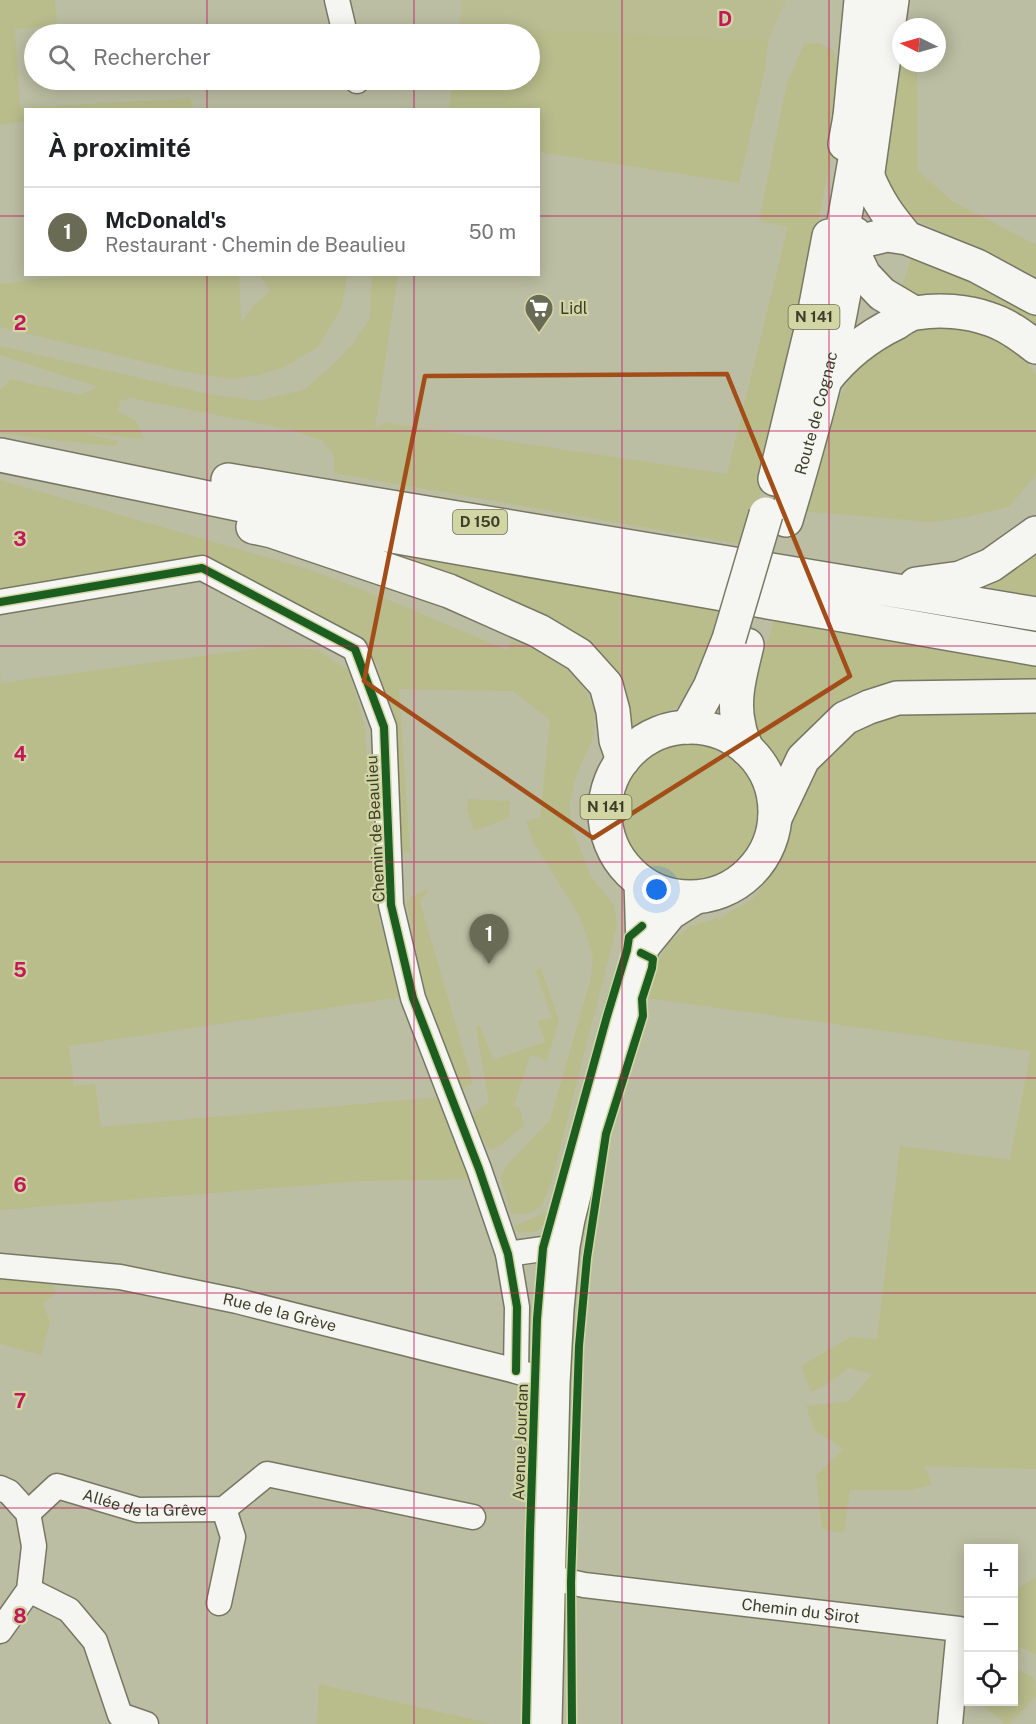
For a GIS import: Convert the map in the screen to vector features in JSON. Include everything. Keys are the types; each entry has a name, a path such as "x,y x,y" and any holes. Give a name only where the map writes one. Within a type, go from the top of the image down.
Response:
{"main road":[{"path":"838,257 857,148 850,117 861,0"},
{"name":"Route de Cognac","path":"776,517 799,383 812,326 868,177 892,0"},
{"path":"868,177 886,214 907,238"},
{"path":"838,257 866,240 887,235 907,238 977,266 1036,298"},
{"path":"838,257 864,275 882,294 914,313"},
{"name":"Route de Cognac","path":"688,728 738,642 776,517 811,436 844,295 838,257"},
{"path":"825,380 839,362 860,344 914,313 934,311 962,313 990,319 1036,347"},
{"name":"D 150","path":"0,449 113,462 1036,614"},
{"name":"D 150","path":"0,455 392,536 1036,649"},
{"path":"0,467 37,481 272,531 449,591 539,631 579,655 606,685 613,711 616,740 623,760"},
{"path":"846,582 887,581 921,584 960,578 991,565 1036,533"},
{"name":"Route de Cognac","path":"738,642 738,726 747,749"},
{"path":"775,818 803,759 845,718 861,710 897,698 1036,696"},
{"name":"N 141","path":"688,728 709,729 729,737 747,749 763,769 773,792 775,818 769,843 757,866 738,883 714,894 694,897 663,894 641,882 621,863 609,839 605,811 610,784 623,760 636,747 652,736 669,730 688,728"},
{"name":"Avenue Jourdan","path":"545,1724 554,1383 563,1246 598,1095 643,946 641,882"},
{"name":"Avenue Jourdan","path":"643,946 670,914 694,897"}],"street":[{"path":"337,0 343,24"},
{"name":"Chemin de Beaulieu","path":"0,602 202,568 355,649 384,727 391,905 413,998 483,1180 508,1254 517,1307 516,1371"},
{"path":"508,1254 563,1246"},
{"name":"Rue de la Grève","path":"0,1266 120,1277 237,1301 516,1371 554,1383"},
{"name":"Allée de la Grêve","path":"28,1513 57,1486 138,1510 224,1509 267,1474 473,1517"},
{"path":"0,1488 9,1492 28,1513 34,1546 28,1590 0,1631"},
{"path":"219,1603 233,1537 224,1509"},
{"name":"Chemin du Sirot","path":"548,1577 584,1585 959,1629 950,1724"},
{"path":"28,1590 69,1610 95,1641 120,1715 146,1724"}],"highlighted area":[{"path":"727,374 850,676 593,838 364,681 425,376"}],"shaded area":[{"path":"0,0 55,0 57,24 24,24 24,28 15,29 20,108 191,98 192,108 24,108 24,121 0,125"},
{"path":"462,0 786,0 768,41 540,30 540,24 460,24"},
{"path":"540,30 768,41 765,69 739,183 540,152 540,108 449,108 452,90 540,90"},
{"path":"820,43 834,51 838,73 833,148 758,506 751,506 740,544 334,473 334,456 322,440 287,429 131,398 120,401 118,411 136,421 144,439 84,433 119,441 115,446 0,433 0,390 11,379 80,395 98,387 0,355 0,346 209,394 257,401 303,390 325,372 351,346 370,318 372,276 398,276 375,428 386,423 727,474 788,227 759,221 787,83 804,44"},
{"path":"896,72 917,72 917,170 952,201 1036,245 1036,277 910,217 892,192 884,170"},
{"path":"912,254 1036,311 1036,332 901,291"},
{"path":"67,276 239,276 241,323 252,307 270,291 261,276 347,277 342,307 318,347 284,367 260,375 231,379 182,371 0,327 0,284"},
{"path":"943,324 983,330 1017,349 1036,375 1036,475 1009,507 967,517 930,522 802,511 826,435 840,398 856,366 906,333"},
{"path":"0,480 314,571 507,650 512,641 559,658 580,682 595,711 592,741 577,773 569,804 573,831 591,877 614,905 617,925 551,1183 541,1207 527,1214 511,1214 501,1178 505,1167 550,1120 591,978 593,956 580,917 534,843 526,821 540,817 550,720 513,691 399,689 410,854 404,851 399,831 379,665 358,643 191,559 0,596"},
{"path":"296,523 725,606 687,702 623,731 607,675"},
{"path":"1036,544 1036,596 991,588 992,577"},
{"path":"776,614 1036,658 1036,682 904,687 781,782 777,768 758,738 752,720 752,693"},
{"path":"277,646 318,650 349,671 364,724 379,918 402,997 69,1046 74,1086 95,1084 101,1127 439,1097 468,1179 360,1181 0,1210 0,670 1,683"},
{"path":"1036,708 1036,1469 925,1466 931,1485 910,1490 850,1490 844,1533 822,1529 816,1475 844,1449 815,1431 806,1406 849,1401 872,1374 848,1368 826,1385 811,1392 801,1366 851,1337 877,1339 900,1146 1010,1160 1031,1051 645,998 655,966 670,941 691,926 721,917 752,900 780,861 801,794 817,767 847,735 866,724 911,711"},
{"path":"688,740 716,745 739,761 755,784 760,812 755,840 739,863 716,879 688,884 660,879 637,863 621,840 616,812 621,784 637,761 660,745"},
{"path":"468,799 510,801 508,818 474,831 467,810"},
{"path":"429,889 420,902 473,1084 462,1089 425,994 407,903 410,897"},
{"path":"541,968 559,1021 547,1060 530,1055 514,1106 520,1108 524,1126 491,1150 486,1146 473,1118 475,1112 489,1102 476,1027 480,1025 493,1060 545,1042 538,1021 552,1018 535,970"},
{"path":"547,1212 541,1227 534,1232 518,1232 514,1226"},
{"path":"0,1279 50,1282 57,1293 43,1303 50,1322 41,1355 0,1344"},
{"path":"1036,1576 1036,1655 1021,1647 1018,1658 1018,1598 1018,1589"},
{"path":"1018,1670 1033,1678 1036,1696 1009,1724 981,1706 1018,1706"},
{"path":"319,1684 492,1724 317,1724"}],"cycle path":[{"path":"0,602 202,568 355,649 384,727 391,905 413,998 479,1169 508,1254 517,1307 516,1371"},
{"path":"526,1724 537,1319 543,1248 629,937 642,926"},
{"path":"572,1724 571,1582 579,1346 587,1258 606,1134 643,1016 642,999 652,968 653,959 641,953"}],"place":[{"name":"Lidl","path":"539,334"},
{"name":"McDonald's","path":"489,964"}]}
